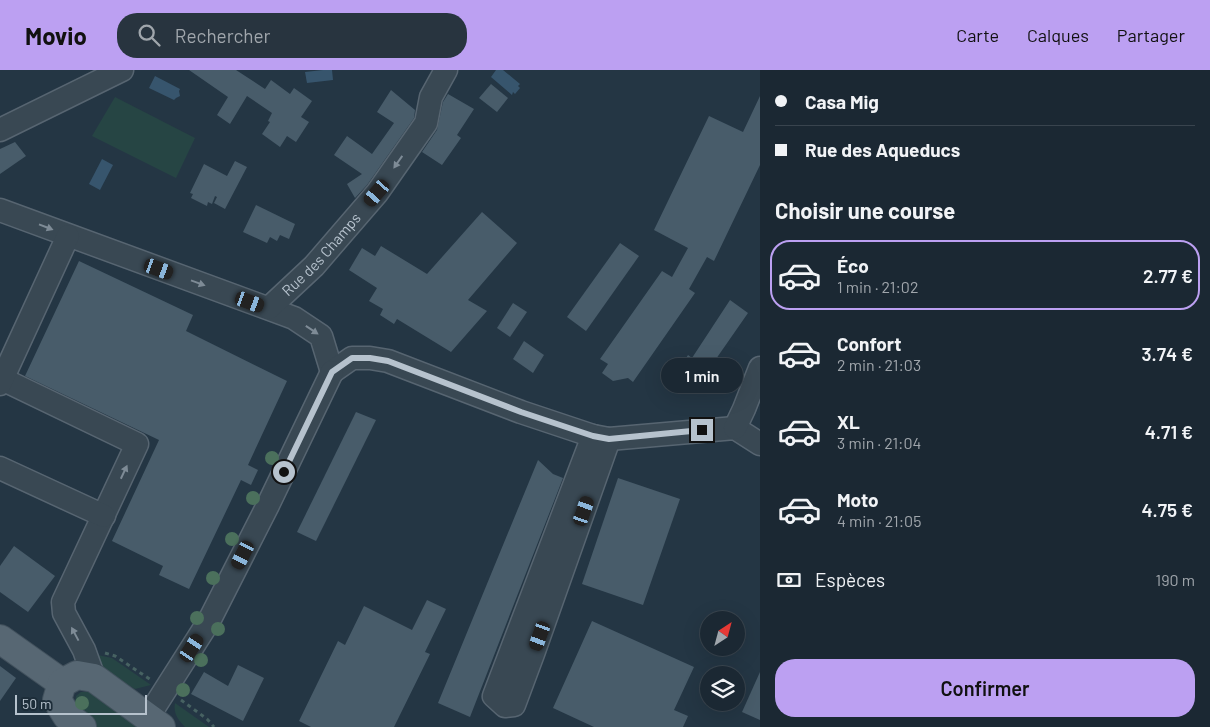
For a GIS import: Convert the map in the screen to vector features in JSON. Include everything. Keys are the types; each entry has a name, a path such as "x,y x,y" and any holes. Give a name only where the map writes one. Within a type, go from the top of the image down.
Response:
{"main road":[{"path":"0,639 62,683"},
{"path":"82,727 67,716 57,700 62,683 77,675 94,678 154,722"}],"street":[{"path":"0,130 122,70"},
{"name":"Rue des Champs","path":"268,308 314,266 371,200 426,123 431,98 446,70"},
{"path":"0,210 294,318 321,336 332,372"},
{"path":"68,236 1,381 137,444 63,602 64,613 84,650 94,678"},
{"path":"154,722 209,621 268,505 332,372 352,358 388,361 521,412 601,438 735,428 760,444"},
{"path":"735,428 760,368"},
{"path":"601,438 514,705 506,706 494,696 601,438"},
{"path":"0,468 104,516"}],"green space":[{"path":"115,97 195,138 176,178 92,136"},
{"path":"93,654 112,658 151,685 135,689 98,667"},
{"path":"81,692 92,692 144,727 96,727 85,719 75,704 76,696"},
{"path":"175,703 209,727 185,727 177,716"}],"water":[{"path":"332,70 333,80 307,83 305,72"},
{"path":"496,70 503,70 520,84 518,86 520,88 515,94 513,92 512,95 491,77"},
{"path":"155,76 180,89 180,96 174,100 149,88"},
{"path":"102,159 113,165 100,190 89,184"}],"building":[{"path":"189,70 236,70 265,89 271,80 290,94 294,88 312,101 301,117 309,122 296,142 287,136 280,147 262,134 270,122 268,121 272,113 247,96 230,124 217,115 228,97"},
{"path":"491,84 508,98 497,112 479,98"},
{"path":"391,90 415,110 414,118 367,185 355,198 347,184 362,174 334,155 347,136 372,154 394,123 377,112"},
{"path":"448,94 474,109 457,135 461,138 442,165 422,152 437,130 443,102"},
{"path":"760,96 760,165 714,261 707,257 689,289 695,293 633,382 628,378 613,381 602,373 608,364 600,359 662,271 672,277 688,248 654,230 709,116 743,132"},
{"path":"15,142 26,156 0,174 0,149"},
{"path":"235,161 247,167 225,209 214,203 217,197 215,196 212,204 208,202 207,206 191,198 193,194 190,193 204,164 227,176"},
{"path":"256,205 295,224 289,239 280,235 277,241 270,237 267,243 243,232"},
{"path":"482,212 517,243 468,300 487,311 451,352 397,319 394,324 380,315 383,309 369,301 377,288 349,270 362,248 375,256 381,246 427,274"},
{"path":"620,243 639,256 586,331 567,317"},
{"path":"79,261 193,315 186,331 287,381 248,465 258,470 251,485 241,480 189,589 159,575 163,566 112,541 159,440 25,376"},
{"path":"730,300 748,313 709,369 711,370 697,393 674,377 688,355 692,358"},
{"path":"513,303 527,312 510,337 497,328"},
{"path":"524,341 544,355 533,373 513,359"},
{"path":"356,412 376,420 316,541 297,532"},
{"path":"538,460 553,474 563,478 470,717 438,703"},
{"path":"618,478 680,499 643,605 582,584"},
{"path":"14,546 55,576 28,612 0,592 0,566"},
{"path":"427,600 446,609 425,652 430,654 394,727 311,727 299,721 338,641 345,645 364,606 412,630"},
{"path":"592,621 694,667 674,710 688,716 683,727 594,727 553,708"},
{"path":"238,665 264,678 243,721 191,694 204,672 228,686"},
{"path":"0,666 16,678 0,701"},
{"path":"760,672 760,720 742,712 745,711 745,705"}],"route":[{"path":"284,472 332,372 352,358 388,361 521,412 593,436 609,439 702,430"}]}
